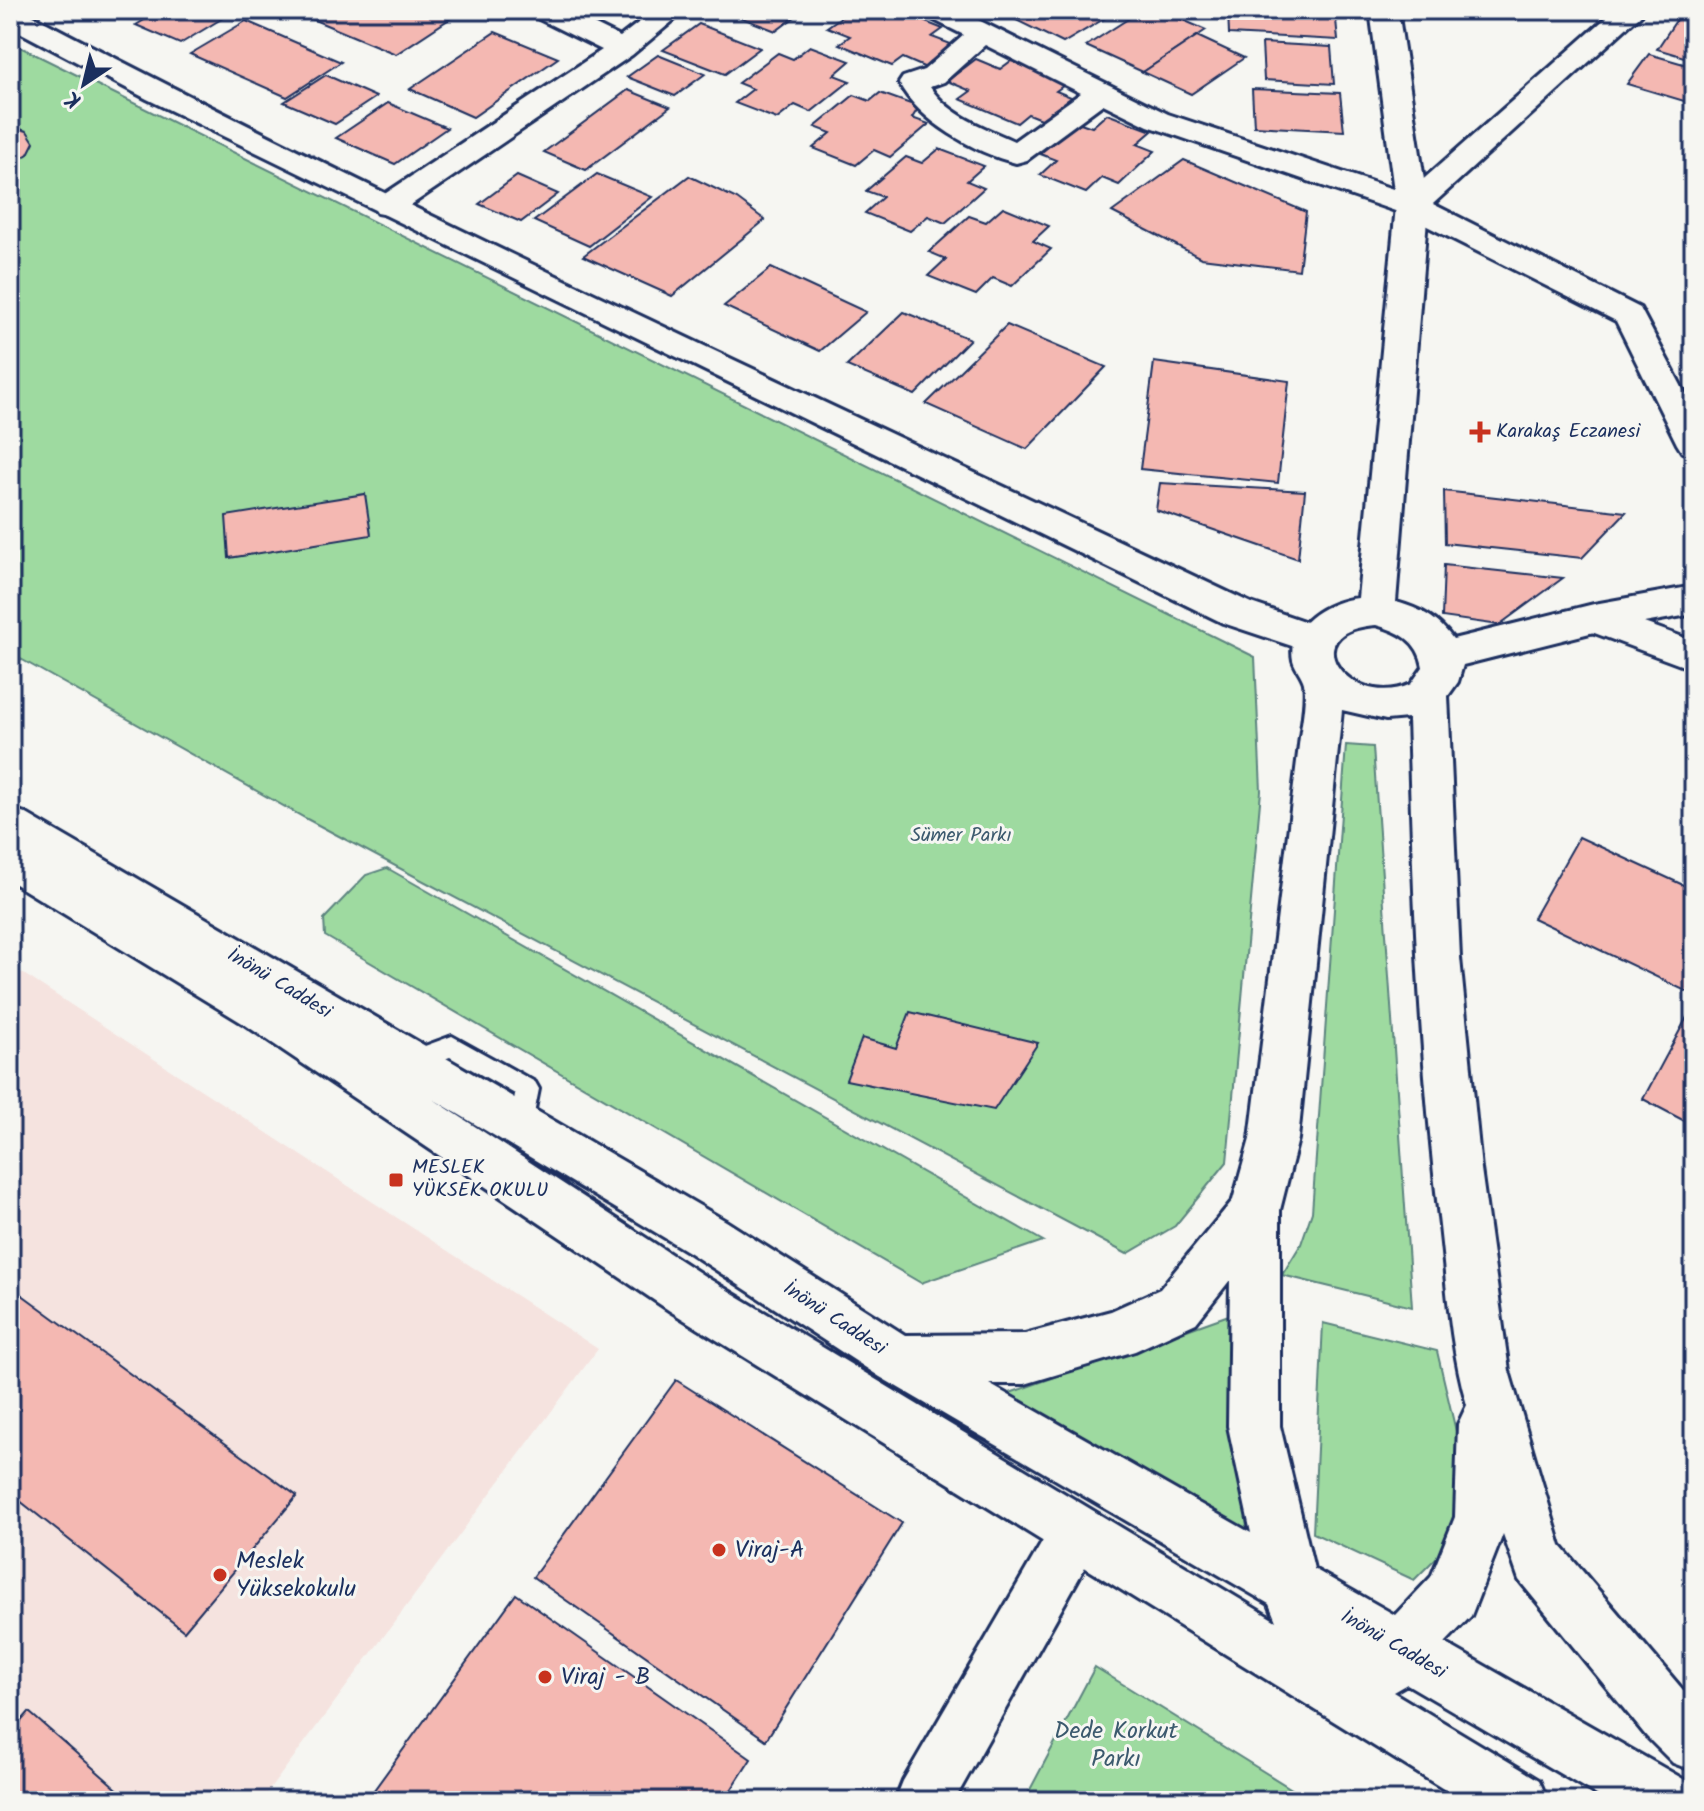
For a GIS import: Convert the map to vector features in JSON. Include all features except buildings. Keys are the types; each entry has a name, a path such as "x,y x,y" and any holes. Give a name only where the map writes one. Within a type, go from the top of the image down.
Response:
{"main road":[{"path":"1376,611 1412,206 1384,10"},
{"path":"1412,206 1632,10"},
{"path":"10,15 158,93 388,206 1237,613 1318,660 1345,696 1374,705 1404,705 1435,675 1594,618 1694,600"},
{"path":"1485,1379 1482,1517 1451,1596 1384,1667 1330,1688 1290,1586 1254,1426 1255,1210 1274,1139 1320,745 1318,660 1327,623 1349,613 1376,611 1405,619 1429,635 1435,675 1438,958 1457,1169 1485,1379 1538,1561 1667,1717 1694,1742"},
{"name":"İnönü Caddesi","path":"10,825 708,1237 898,1360 1664,1801"},
{"name":"İnönü Caddesi","path":"10,860 260,1010 688,1294 1518,1801"},
{"path":"898,1360 1025,1359 1117,1334 1178,1306 1255,1210"}],"street":[{"path":"543,10 622,49"},
{"path":"388,206 622,49 672,10"},
{"path":"936,10 1158,120 1412,206 1629,315 1694,444"},
{"path":"982,33 934,76 913,83 917,95 931,109 1016,154 1101,92"},
{"path":"1594,618 1694,656"},
{"path":"923,1801 1076,1533"}],"shaded area":[{"name":"Meslek Yüksekokulu","path":"10,965 598,1349 261,1801 10,1801"}],"green space":[{"name":"Sümer Parkı","path":"10,42 1255,657 1261,791 1227,1162 1175,1226 1127,1254 305,818 10,653"},
{"path":"1346,745 1373,747 1412,1307 1282,1275 1301,1244 1312,1212"},
{"path":"387,868 1043,1241 921,1283 325,936 324,919 366,875"},
{"path":"1229,1315 1247,1529 1007,1394"},
{"path":"1323,1323 1437,1351 1463,1461 1451,1543 1414,1580 1313,1533"},
{"name":"Dede Korkut Parkı","path":"1095,1667 1311,1801 1024,1801"}],"place":[{"name":"Karakaş Eczanesi","path":"1480,432"},
{"name":"MESLEK YÜKSEK OKULU","path":"396,1180"},
{"name":"Viraj-A","path":"719,1550"},
{"name":"Meslek Yüksekokulu","path":"220,1575"},
{"name":"Viraj - B","path":"545,1677"}]}
